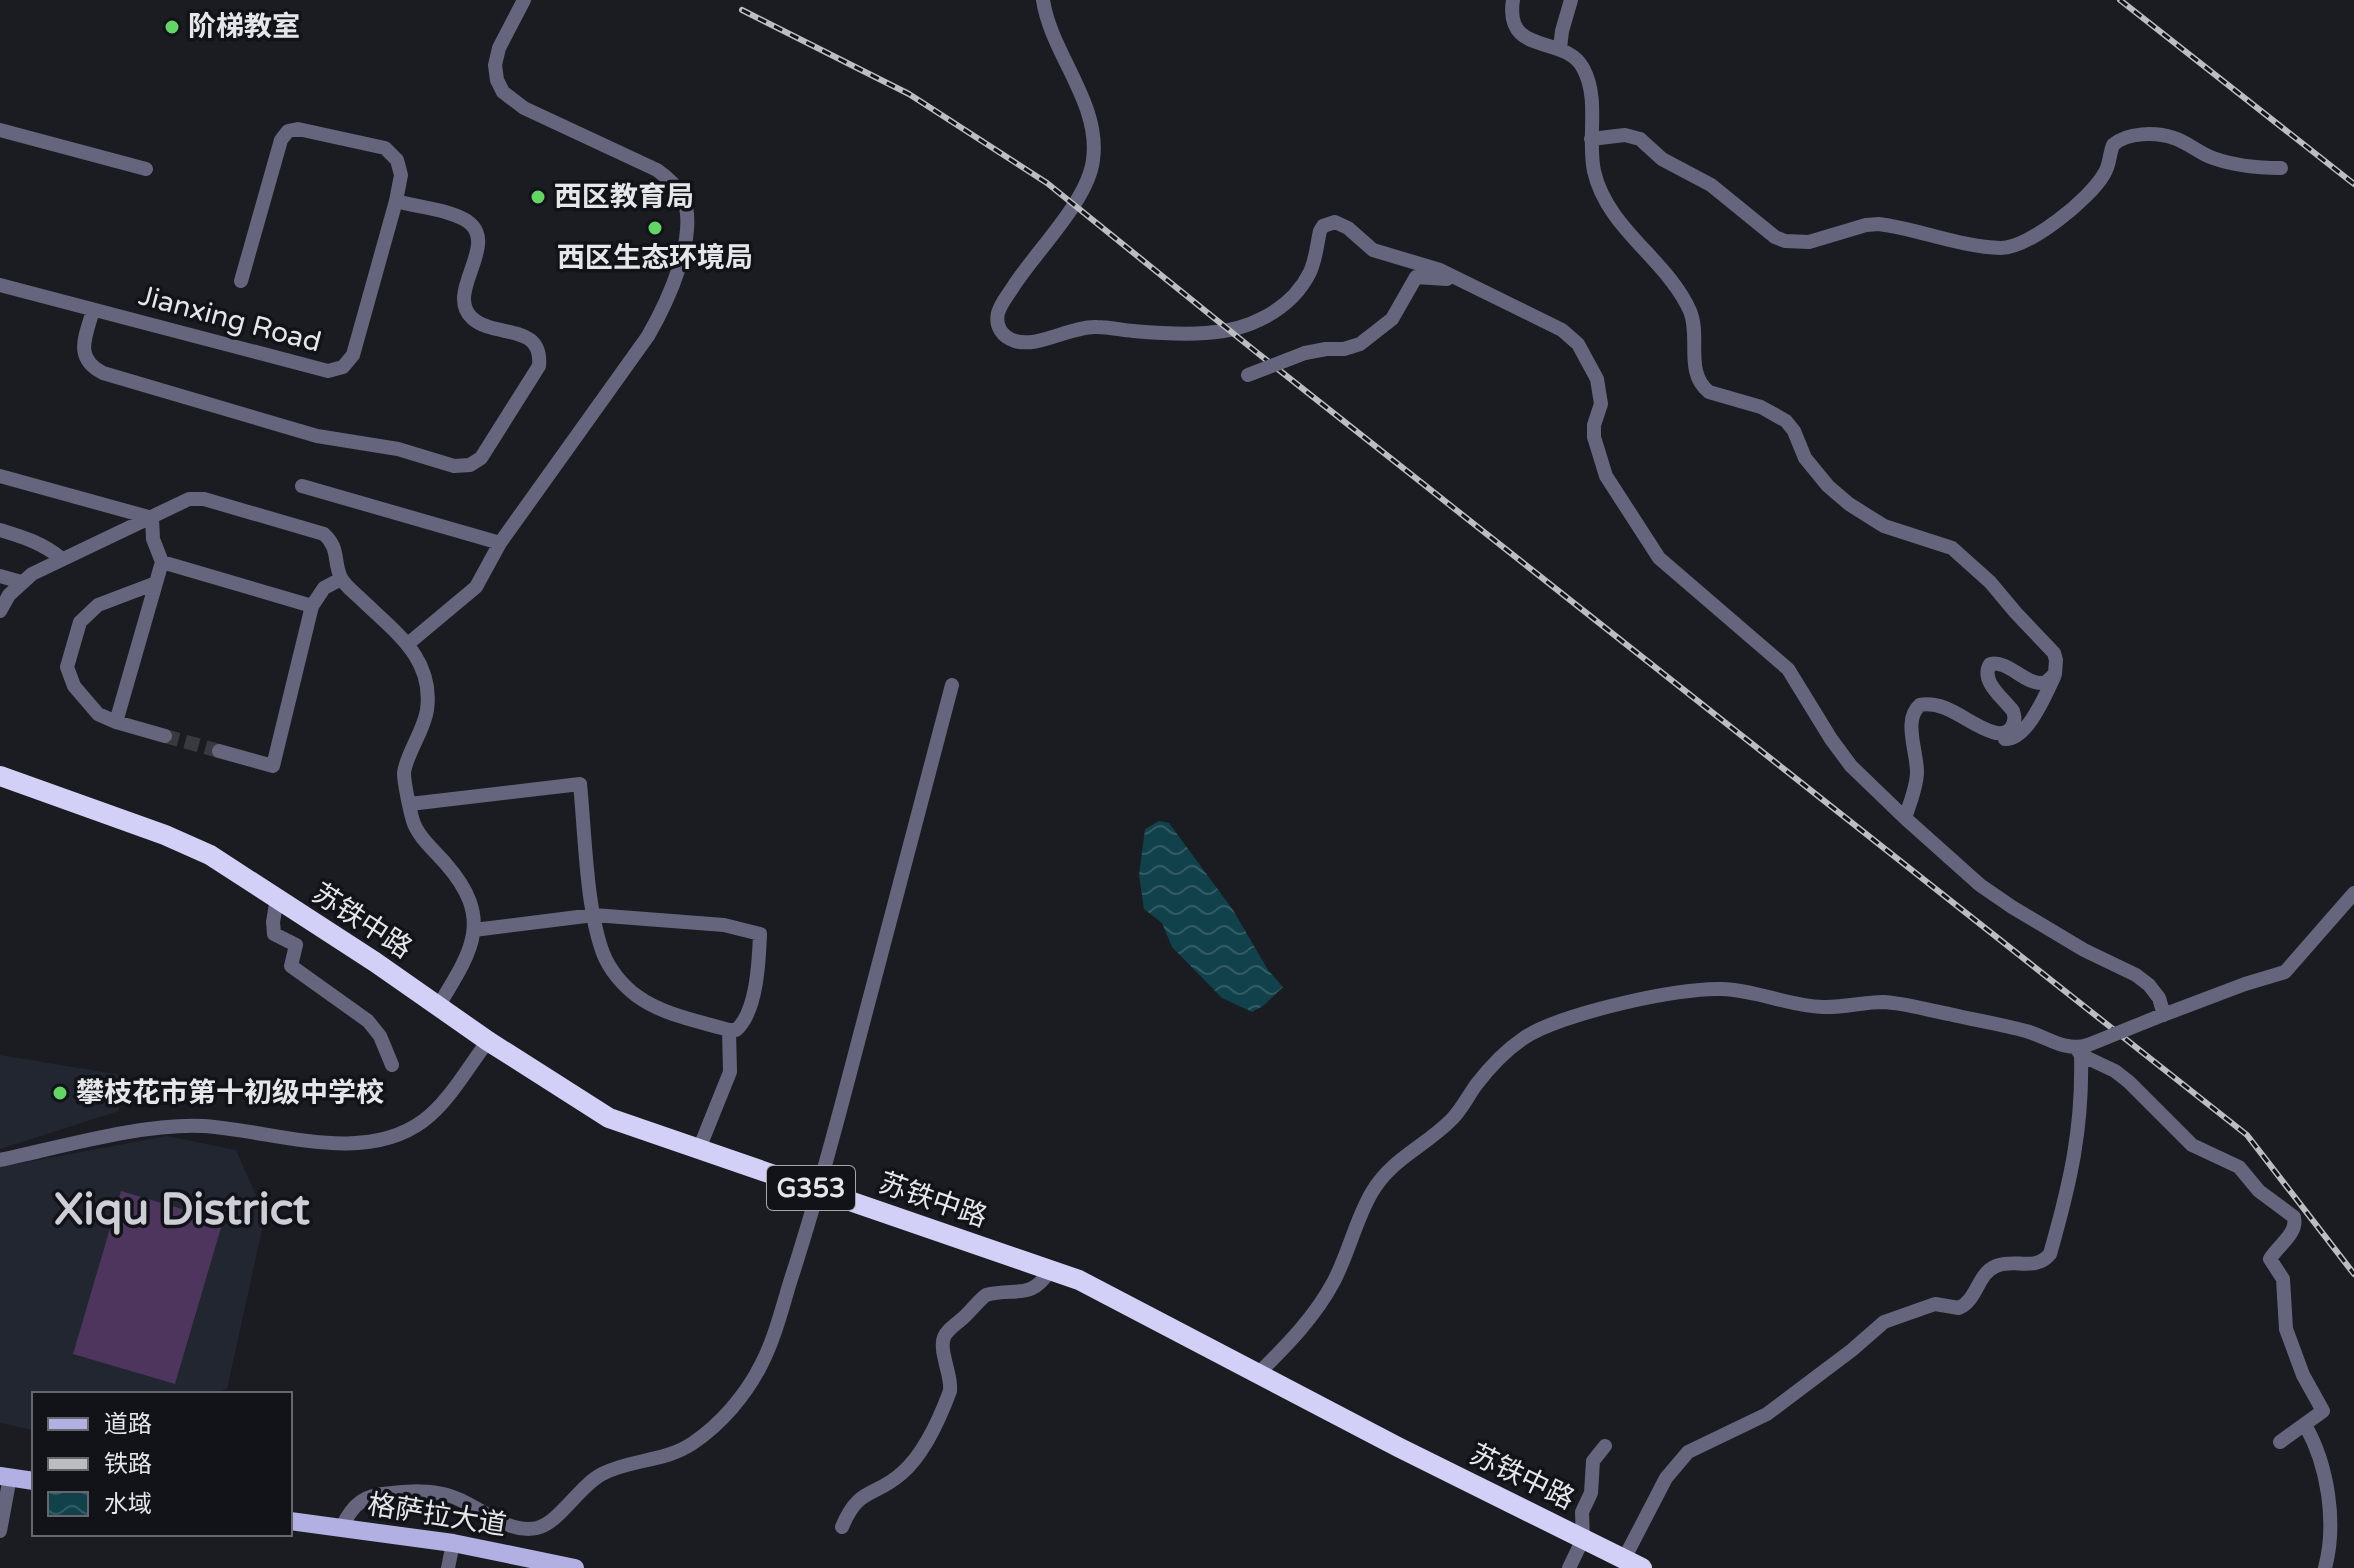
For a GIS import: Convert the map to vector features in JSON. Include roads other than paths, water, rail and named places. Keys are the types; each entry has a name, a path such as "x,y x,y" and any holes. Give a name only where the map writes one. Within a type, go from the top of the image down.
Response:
{"highway":[{"name":"苏铁中路","path":"0,776 165,835 210,855 609,1118 1079,1280 1398,1447 1633,1563"}],"main road":[{"path":"5,1476 32,1481"},
{"name":"格萨拉大道","path":"292,1521 453,1543 575,1568"}],"street":[{"path":"409,643 476,587 500,543 648,336 673,282 687,229 682,197 671,181 657,170 524,108 503,92 495,65 499,48 524,0"},
{"path":"1043,0 1052,31 1091,124 1093,160 1089,177 1066,216 1027,265 1003,303 998,325 1003,335 1027,343 1094,326 1189,334 1246,326 1271,315 1290,298 1310,272 1320,231 1323,226 1335,222 1348,228 1373,250 1420,262 1562,330 1578,344 1600,388 1601,409 1594,425 1594,437 1606,476 1651,547 1677,576 1788,669 1851,766 1905,818 1991,892 2047,928 2149,985 2159,998 2160,1016"},
{"path":"1513,0 1512,18 1526,38 1547,47 1560,48 1584,69 1592,106 1594,170 1606,201 1627,231 1649,253 1691,314 1694,364 1703,387 1709,392 1761,407 1786,421 1815,472 1849,504 1884,526 1952,548 1968,561 2054,653 2055,674 2042,703 2015,739 2003,739 1936,705 1920,705 1916,709 1912,724 1917,771 1905,818"},
{"path":"1560,48 1563,22 1571,0"},
{"name":"Jianxing Road","path":"0,285 328,371 343,367 353,355 396,201 401,175 397,160 385,148 298,129 288,131 281,140 241,281"},
{"path":"0,130 146,169"},
{"path":"1591,139 1625,135 1640,139 1662,159 1711,185 1775,237 1796,243 1879,224 1987,246 2013,246 2064,216 2082,199 2107,171 2113,145 2128,137 2166,135 2213,158 2257,168 2281,168"},
{"path":"93,310 83,345 85,358 92,367 103,373 317,436 398,449 454,466 470,465 481,458 539,366 540,352 533,341 481,324 471,317 465,306 465,294 478,243 477,231 456,216 396,201"},
{"path":"1245,380 1305,353 1360,344 1392,319 1416,277 1467,282"},
{"path":"0,476 152,518"},
{"path":"302,486 500,543"},
{"path":"0,611 21,582 62,559 189,499 204,499 324,534 333,543 341,579 409,643 421,667 427,689 427,710 404,772 413,822 467,893 474,911 474,930 461,970 439,1005"},
{"path":"116,722 162,562 153,539 152,518"},
{"path":"0,530 31,539 62,559"},
{"path":"162,562 312,606"},
{"path":"0,576 21,582"},
{"path":"219,751 273,766 312,606 324,588 341,579"},
{"path":"156,583 98,605 80,622 67,667 74,686 98,714 165,736"},
{"path":"1990,732 2005,733 2011,730 2016,717 1987,679 1985,673 1990,664 2000,663 2023,678 2038,683 2051,679 2055,674"},
{"path":"342,1527 360,1500 375,1494 417,1491 448,1495 510,1526 538,1528 549,1523 579,1491 600,1475 673,1454 692,1444 727,1412 760,1367 770,1345 819,1191 952,685"},
{"path":"410,804 580,784 594,915 604,955 618,979 657,1008 736,1030 747,1015 758,968 760,934 724,925 594,915 474,930"},
{"path":"2082,1050 2160,1016 2285,972 2354,893"},
{"path":"277,898 274,934 296,945 291,966 368,1021 380,1036 392,1065"},
{"path":"1258,1374 1319,1307 1335,1280 1362,1211 1384,1173 1452,1119 1479,1081 1507,1052 1547,1026 1673,992 1723,989 1826,1008 1883,1002 1906,1005 2027,1032 2064,1047 2082,1050 2129,1082 2192,1145 2239,1167 2259,1191 2294,1217 2293,1231 2270,1259 2283,1279 2286,1329 2303,1375 2322,1407 2321,1414 2280,1442"},
{"path":"699,1149 730,1072 729,1030"},
{"path":"0,1160 168,1128 203,1126 358,1144 392,1137 423,1121 488,1041"},
{"path":"1633,1563 1666,1478 1688,1452 1767,1414 1884,1322 1935,1304 1951,1308 1966,1304 1992,1267 2044,1262 2050,1254 2070,1183 2080,1129 2082,1050"},
{"path":"842,1527 854,1504 901,1474 922,1448 950,1391 943,1340 950,1326 964,1318 986,1295 1029,1292 1038,1287 1050,1270"},
{"path":"2305,1425 2316,1444 2328,1494 2330,1528 2325,1568"},
{"path":"1569,1568 1583,1539 1582,1512 1591,1493 1593,1461 1605,1446"},
{"path":"0,1531 5,1476"},
{"path":"448,1568 453,1543"}],"water":[{"path":"1159,821 1169,823 1233,910 1268,970 1283,987 1252,1012 1222,998 1172,947 1162,923 1144,909 1139,875 1145,829"}],"tunnel":[{"path":"165,736 219,751"}],"railway":[{"path":"2120,0 2354,184"},
{"path":"742,10 909,94 1047,183 2247,1135 2354,1274"}],"place":[{"name":"阶梯教室","path":"172,27"},
{"name":"西区教育局","path":"538,197"},
{"name":"西区生态环境局","path":"655,228"},
{"name":"攀枝花市第十初级中学校","path":"60,1093"}],"district":[{"name":"Xiqu District","path":"182,1210"}]}
